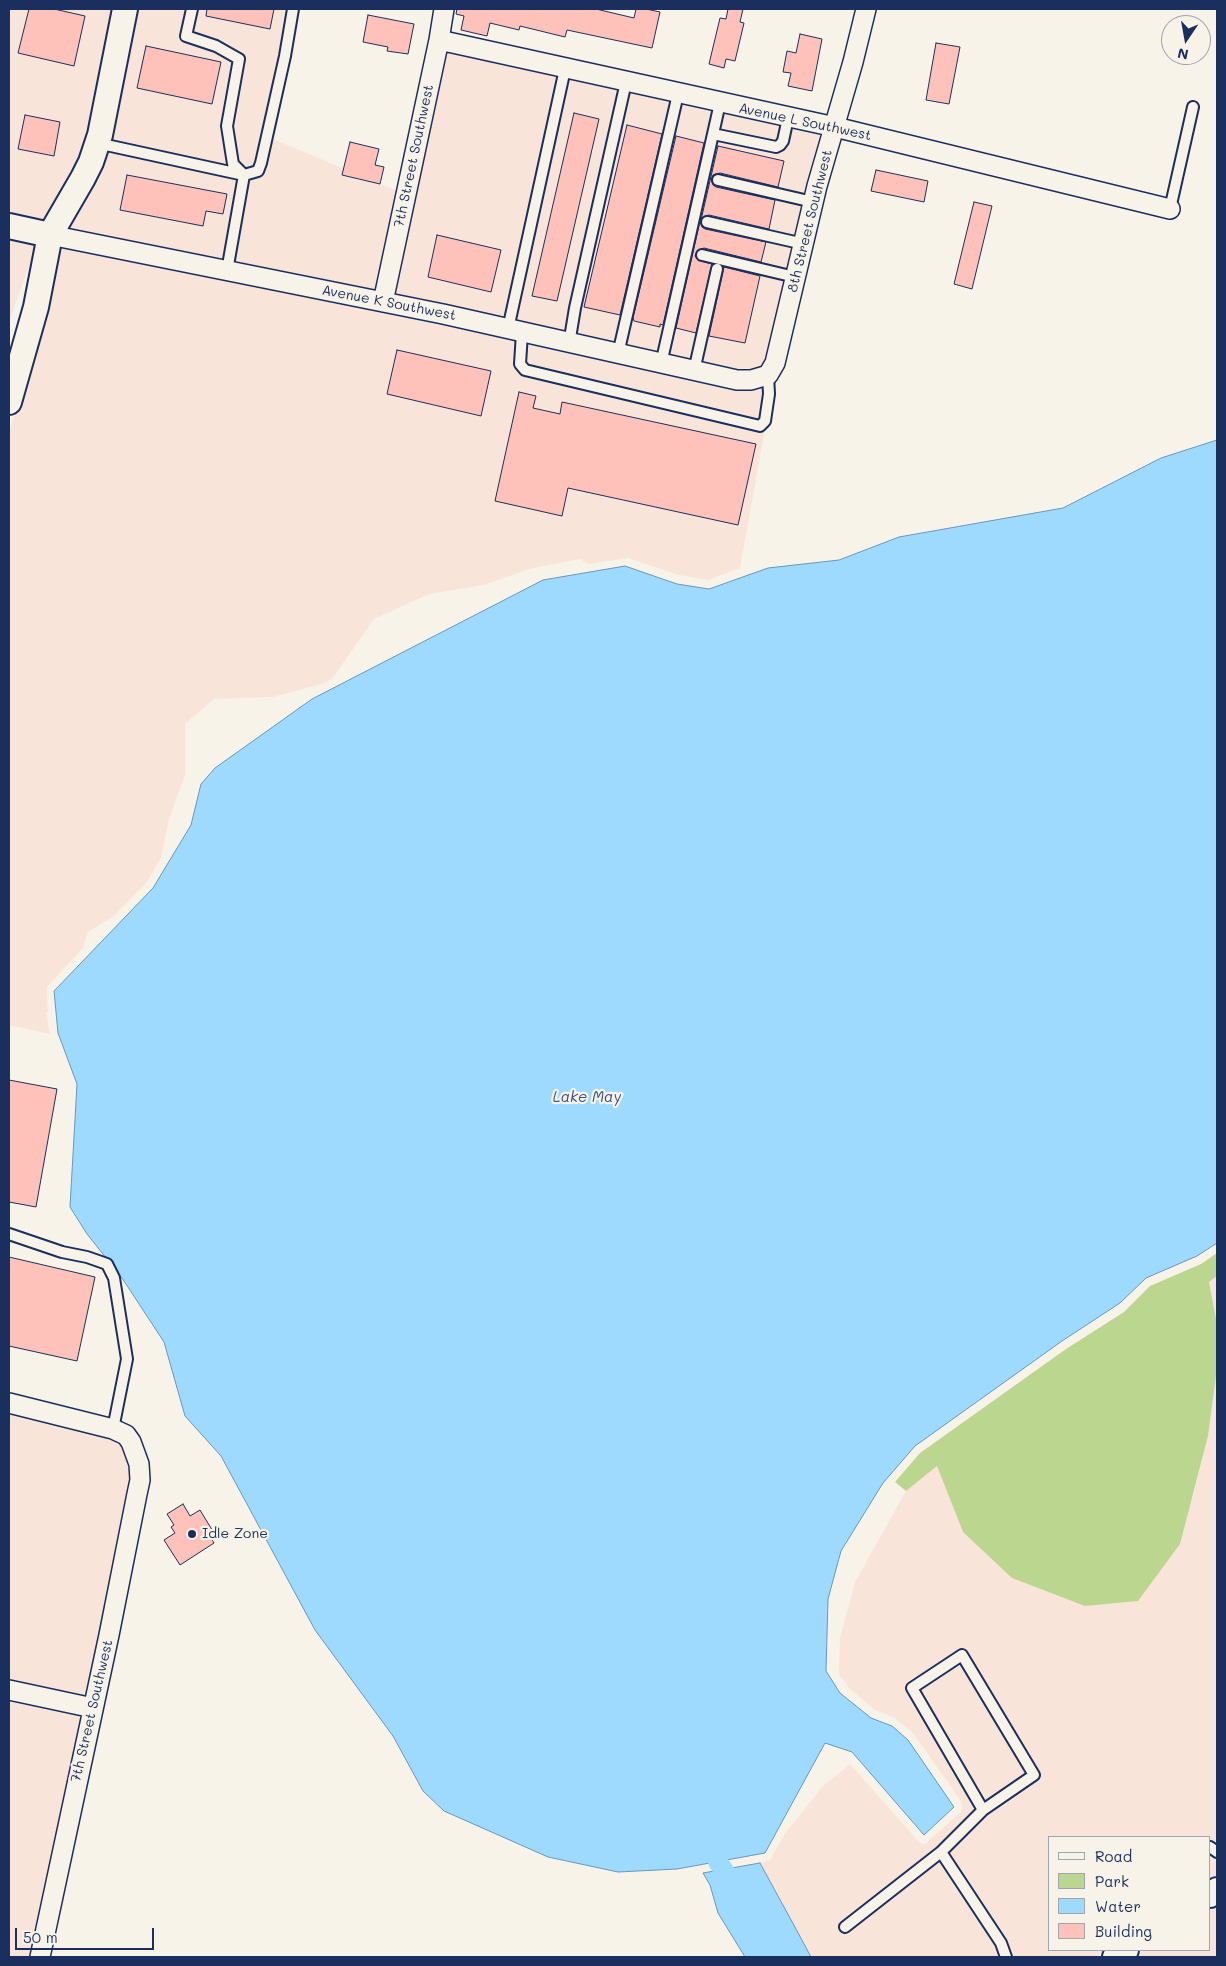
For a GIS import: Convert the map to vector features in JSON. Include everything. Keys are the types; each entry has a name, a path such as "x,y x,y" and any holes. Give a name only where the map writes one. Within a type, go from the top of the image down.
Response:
{"street":[{"path":"9,402 36,307 50,234 83,178 97,143 125,9"},
{"name":"7th Street Southwest","path":"383,302 444,9"},
{"name":"8th Street Southwest","path":"768,374 775,364 813,202 866,9"},
{"name":"Avenue L Southwest","path":"439,40 835,127 1170,209"},
{"name":"Avenue K Southwest","path":"9,226 383,302 737,380 751,380 768,374"},
{"path":"9,1403 113,1429"},
{"name":"7th Street Southwest","path":"40,1957 110,1635 140,1480 139,1464 131,1442 126,1435 113,1429"},
{"path":"9,1690 93,1708"}],"lane":[{"path":"192,9 186,36 216,46 239,58 227,126 232,164 244,175"},
{"path":"97,143 244,175 258,171 285,56 293,9"},
{"path":"566,69 515,331 520,364 525,370 760,426 765,422 769,394 768,374"},
{"path":"569,344 583,270 626,82"},
{"path":"618,354 678,94"},
{"path":"662,364 720,103"},
{"path":"1170,209 1193,107"},
{"path":"713,134 776,147 783,141 788,118"},
{"path":"227,271 244,175"},
{"path":"718,180 813,202"},
{"path":"707,222 804,244"},
{"path":"702,255 796,277"},
{"path":"694,371 717,269"},
{"path":"9,1234 62,1252 87,1257 107,1264 114,1278 128,1359 113,1429"},
{"path":"845,1927 941,1852 983,1810 1034,1775 962,1655 912,1688 983,1810"},
{"path":"941,1852 1001,1943 1006,1957"}],"shaded area":[{"path":"9,9 116,9 91,132 82,158 46,223 9,215"},
{"path":"135,9 292,9 266,136 397,191 376,290 66,227"},
{"path":"446,52 822,136 808,183 782,297 766,360 763,365 750,370 740,370 395,294"},
{"path":"9,237 38,243 36,255 30,263 9,322"},
{"path":"57,247 441,325 735,391 751,391 773,384 740,568 708,580 679,575 628,558 588,564 580,559 529,569 484,585 429,594 374,619 332,679 322,684 272,697 214,699 185,724 185,775 169,819 161,858 147,882 114,916 88,932 83,948 47,987 48,1012 46,1012 50,1034 9,1025 9,432 21,394"},
{"path":"1217,1276 1217,1324 1209,1282"},
{"path":"1217,1369 1217,1878 1211,1881 1211,1836 1048,1836 1048,1951 1105,1951 1096,1957 811,1957 760,1863 770,1860 784,1835 822,1787 850,1764 920,1843 925,1844 961,1812 961,1801 913,1733 895,1718 875,1710 850,1689 839,1674 840,1638 855,1582 906,1491 937,1465 963,1532 1192,1500 1208,1436"},
{"path":"9,1414 110,1439 122,1447 130,1467 130,1480 86,1696 9,1679"},
{"path":"9,1702 81,1717 30,1957 9,1957"},
{"path":"1217,1902 1217,1957 1133,1957 1143,1951 1211,1951 1211,1906"}],"green space":[{"path":"1217,1253 1217,1276 1209,1282 1217,1324 1217,1369 1208,1436 1180,1544 1138,1601 1085,1606 1012,1578 963,1532 937,1466 906,1491 895,1482 920,1453 1066,1349 1124,1312 1150,1286 1201,1264"}],"water":[{"name":"Lake May","path":"1217,440 1217,1243 1197,1256 1146,1278 1120,1303 1062,1341 915,1446 883,1483 841,1551 828,1599 826,1671 840,1693 871,1718 892,1726 908,1740 954,1807 924,1835 852,1752 825,1743 765,1853 677,1869 618,1872 548,1857 444,1811 423,1791 393,1736 315,1630 221,1456 185,1416 164,1342 122,1278 87,1234 70,1207 77,1084 58,1033 54,991 153,888 191,825 201,784 215,768 312,699 543,580 625,566 677,584 709,589 768,568 839,560 899,537 1063,508 1161,458"},
{"path":"760,1863 811,1957 745,1957 718,1913 710,1885 703,1873"}],"building":[{"path":"29,9 54,9 85,16 74,66 18,53"},
{"path":"207,9 274,9 270,29 206,16"},
{"path":"457,9 596,9 634,18 636,9 660,12 652,48 567,30 565,37 520,26 519,30 490,23 487,36 461,30 464,16 456,14"},
{"path":"728,9 743,9 740,22 744,23 735,61 726,59 724,68 709,64 720,18 726,19"},
{"path":"368,15 414,24 408,54 387,51 388,47 363,42"},
{"path":"800,34 822,39 812,91 788,86 791,73 783,72 787,51 796,53"},
{"path":"936,43 960,47 949,104 926,100"},
{"path":"146,46 221,62 212,104 137,88"},
{"path":"574,113 599,119 557,301 532,296"},
{"path":"25,115 60,122 54,156 18,149"},
{"path":"627,125 662,134 620,315 584,307"},
{"path":"676,136 704,143 663,325 660,324 660,327 634,321 633,318"},
{"path":"350,142 379,149 375,165 384,167 380,184 342,175"},
{"path":"718,146 784,161 778,187 720,173 713,175 711,179 716,187 775,200 769,229 709,215 701,220"},
{"path":"876,170 928,181 924,202 871,191"},
{"path":"127,175 227,194 223,214 206,211 203,226 120,210"},
{"path":"974,202 992,206 972,289 954,284"},
{"path":"700,221 705,229 766,242 761,262 704,248 697,251 695,256 698,260 712,264 696,333 676,328"},
{"path":"437,235 501,250 491,292 428,277"},
{"path":"724,267 760,276 745,343 709,336"},
{"path":"397,350 491,371 481,416 387,394"},
{"path":"519,392 536,396 533,408 560,414 562,402 756,444 738,525 568,488 562,516 495,501"},
{"path":"9,1080 57,1089 36,1207 9,1202"},
{"path":"9,1257 95,1277 77,1361 9,1346"},
{"name":"Idle Zone","path":"183,1504 190,1516 200,1510 214,1533 209,1535 214,1543 180,1565 164,1540 175,1533 171,1527 174,1525 167,1514"}],"waterway":[{"path":"718,1862 739,1893"}],"place":[{"name":"Idle Zone","path":"192,1534"}]}
